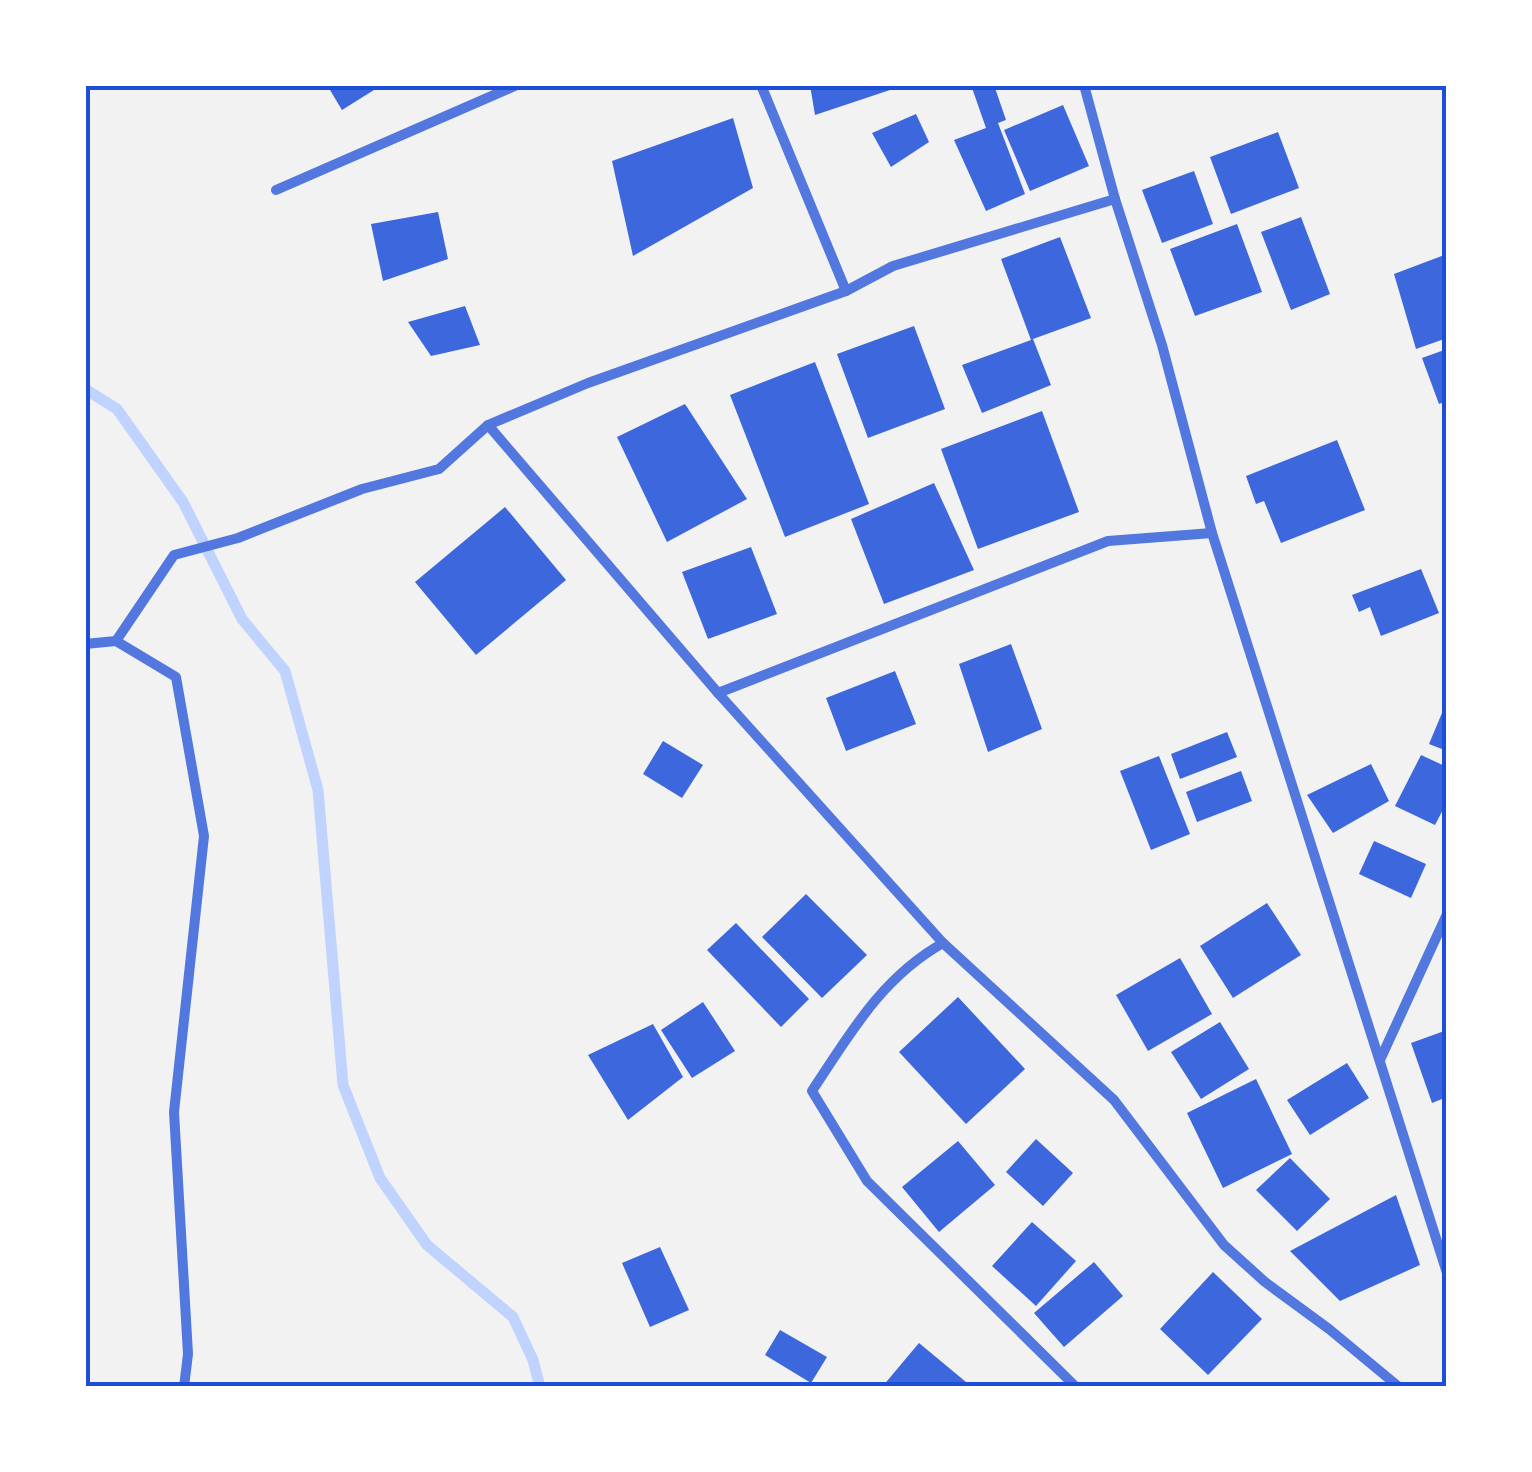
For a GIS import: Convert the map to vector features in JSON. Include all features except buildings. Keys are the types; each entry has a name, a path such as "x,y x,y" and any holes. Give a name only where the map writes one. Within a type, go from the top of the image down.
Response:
{"street":[{"path":"276,190 517,85"},
{"path":"761,85 846,291"},
{"path":"1084,85 1115,199 1162,345 1212,533 1447,1273"},
{"path":"116,641 174,554 238,538 362,489 439,470 488,425 588,383 846,291 893,266 1115,199"},
{"path":"488,425 718,694 943,942 1114,1100 1224,1245 1399,1387"},
{"path":"718,694 1108,541 1212,533"},
{"path":"85,644 116,641 176,676 182,728 204,836 174,1112 188,1354 184,1387"},
{"path":"1380,1061 1447,914"},
{"path":"943,942 913,960 871,1001 812,1091 867,1181 1076,1387"}],"waterway":[{"path":"85,389 117,409 183,502 242,619 285,671 318,790 343,1085 380,1178 427,1245 513,1317 533,1360 540,1387"}]}
